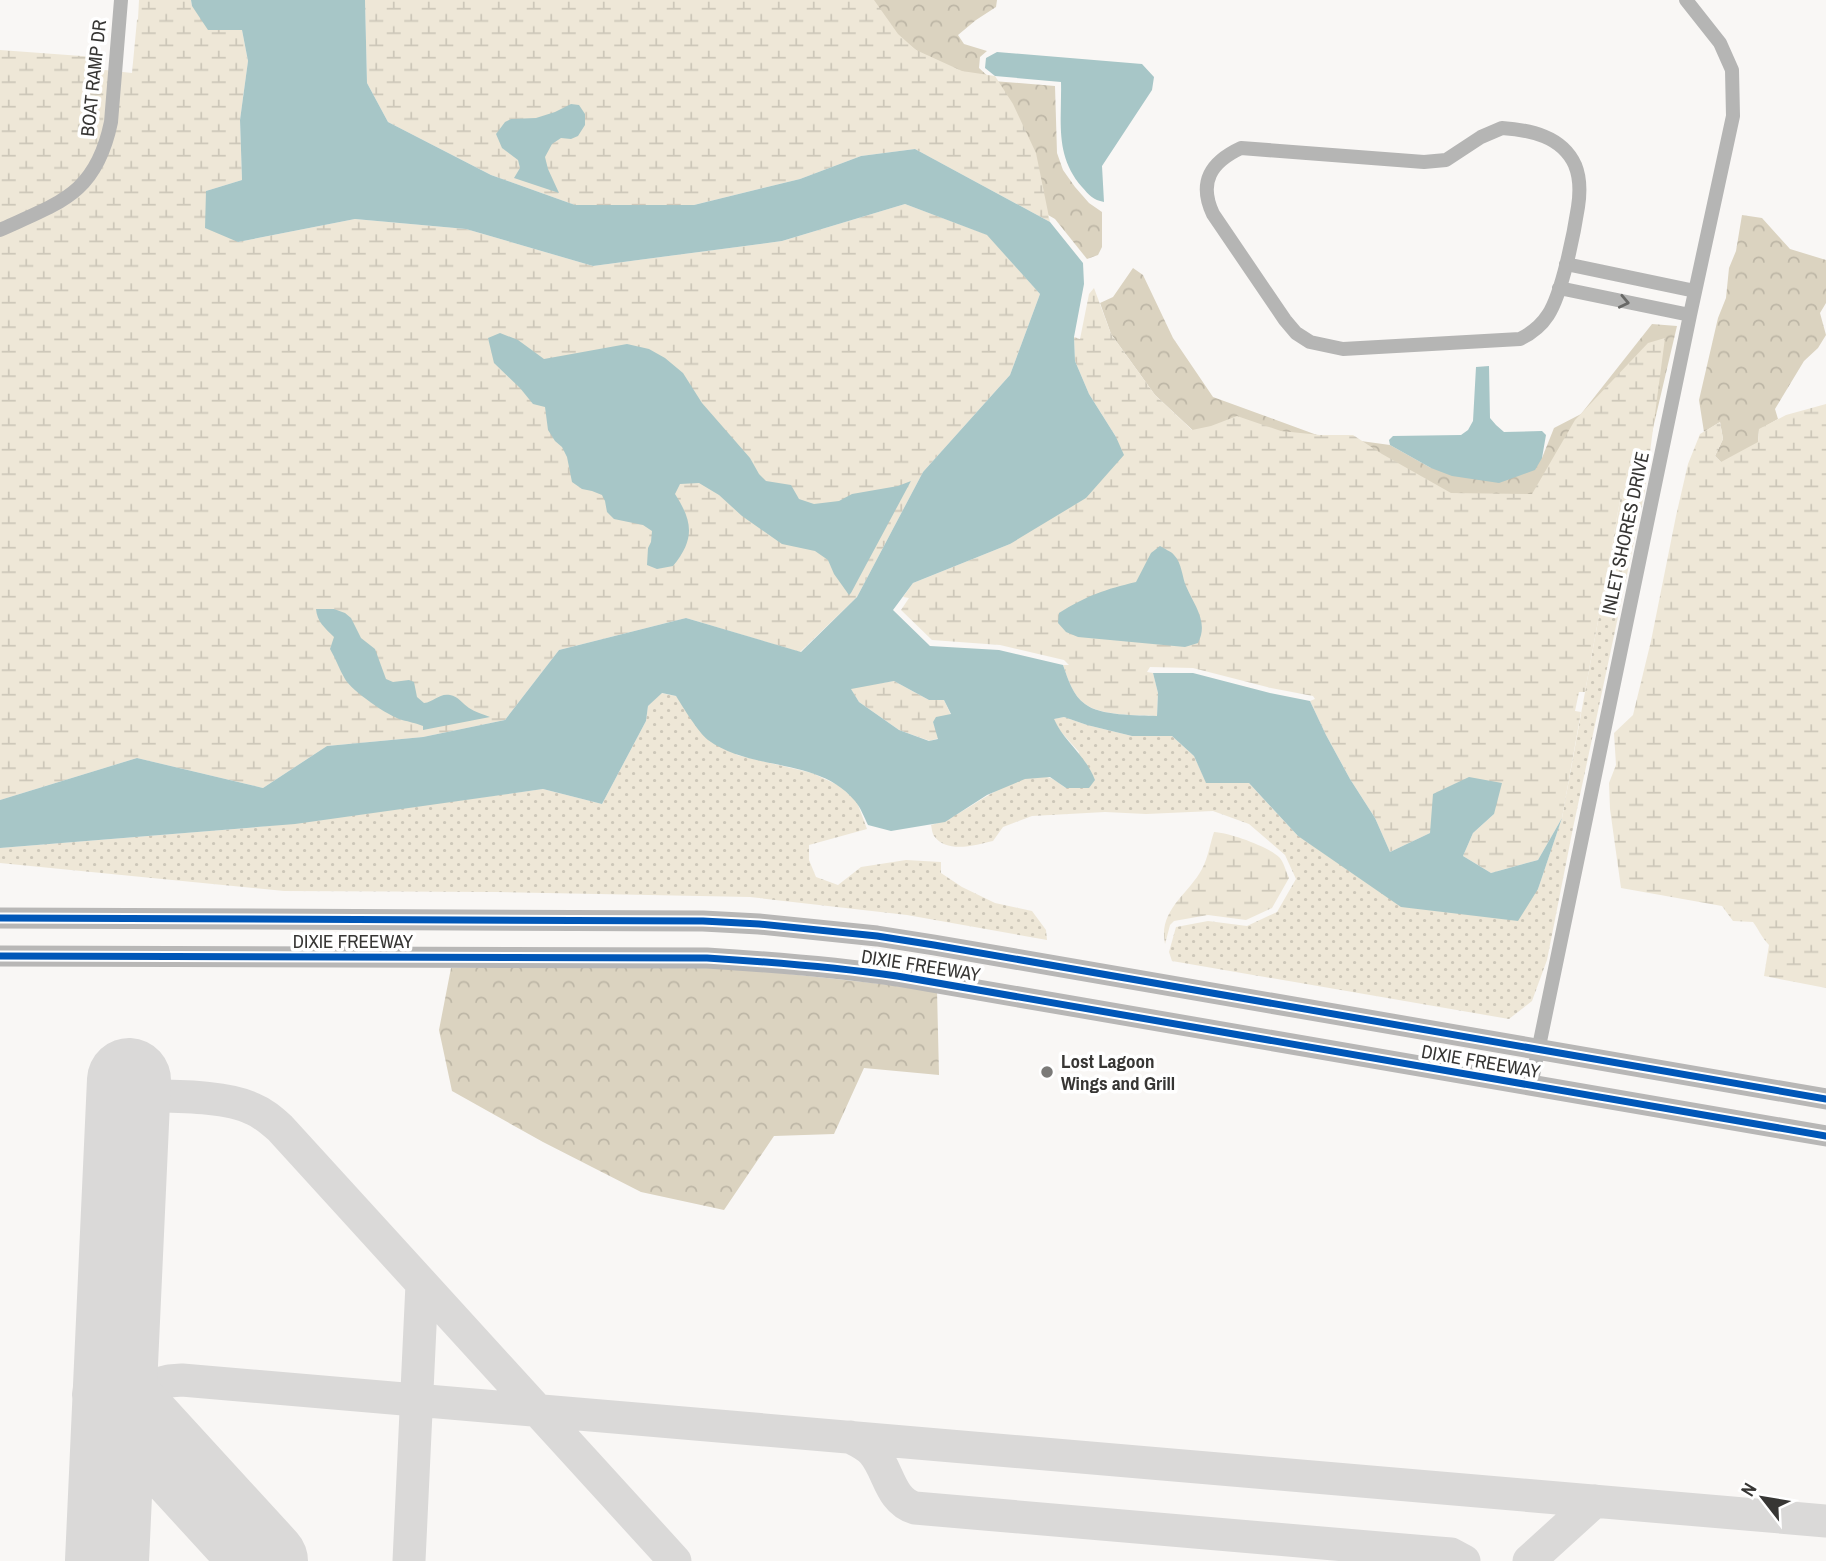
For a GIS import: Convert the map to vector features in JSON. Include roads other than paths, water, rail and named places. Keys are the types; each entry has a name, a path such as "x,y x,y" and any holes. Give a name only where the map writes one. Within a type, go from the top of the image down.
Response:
{"main road":[{"name":"DIXIE FREEWAY","path":"0,918 649,920 759,924 923,943 1826,1099"},
{"name":"DIXIE FREEWAY","path":"0,956 647,957 769,962 897,976 1826,1136"}],"street":[{"name":"BOAT RAMP DR","path":"0,230 56,205 77,191 100,162 111,122 121,0"},
{"name":"INLET SHORES DRIVE","path":"1531,1085 1733,116 1732,70 1720,43 1686,0"},
{"path":"1502,128 1525,129 1545,136 1563,148 1575,164 1579,182 1578,205 1559,288 1550,313 1542,324 1532,333 1520,338 1343,349 1310,342 1296,333 1285,320 1213,214 1207,201 1208,183 1213,167 1226,155 1241,148 1411,161 1446,160 1481,137 1502,128"},
{"path":"1566,264 1695,291"},
{"path":"1559,288 1690,315"}],"water":[{"path":"191,0 365,0 367,83 388,122 491,175 575,205 694,205 800,179 861,156 915,149 1050,222 1083,263 1084,284 1074,337 1075,361 1089,394 1124,455 1086,498 1010,544 913,583 893,610 930,646 999,650 1063,665 1077,696 1085,704 1100,711 1157,716 1158,693 1153,673 1193,673 1310,701 1350,779 1375,818 1390,852 1430,833 1433,794 1469,777 1502,783 1494,814 1473,833 1463,856 1491,873 1538,860 1562,818 1538,889 1518,921 1401,907 1298,836 1249,783 1206,783 1194,756 1172,736 1132,736 1064,717 1054,719 1091,771 1095,780 1089,788 1066,788 1050,777 1025,779 987,795 945,822 891,831 868,825 855,801 840,787 823,777 744,757 708,740 676,696 662,693 648,706 646,721 602,804 543,789 295,824 0,848 0,800 137,758 263,788 327,746 423,737 505,720 559,650 686,618 801,652 857,597 923,472 1010,375 1040,294 987,235 905,204 782,241 593,266 466,229 355,219 238,242 205,228 206,191 242,180 240,120 248,61 242,30 208,30","holes":["894,681 929,700 944,700 951,714 936,717 933,722 938,739 929,741 899,730 859,702 851,689"]},
{"path":"997,52 1142,64 1154,77 1152,90 1102,166 1104,202 1087,192 1073,175 1067,162 1061,137 1061,82 995,76 985,68 986,58"},
{"path":"571,104 579,105 585,114 585,125 578,136 571,139 561,138 552,144 545,157 559,193 514,178 520,168 518,160 502,148 496,134 505,122 511,119 536,118"},
{"path":"500,333 518,340 544,359 627,344 649,349 683,373 702,403 750,458 766,481 791,485 799,499 814,504 839,501 852,494 911,481 849,595 828,560 815,551 782,544 742,516 719,495 699,483 680,484 675,494 688,522 688,539 673,566 657,569 647,565 652,531 643,525 614,519 607,512 602,495 582,489 572,482 567,457 548,430 545,407 533,404 494,363 488,338"},
{"path":"1489,366 1490,418 1504,432 1542,431 1546,435 1542,458 1535,470 1499,483 1452,476 1431,468 1390,445 1389,440 1393,436 1461,435 1468,430 1473,421 1476,367"},
{"path":"1160,546 1177,558 1199,614 1202,628 1198,643 1185,647 1078,637 1066,632 1058,623 1059,613 1078,602 1106,590 1136,582 1151,553"},
{"path":"316,609 334,609 351,618 361,638 375,649 386,679 393,682 414,682 417,697 424,703 450,695 471,709 490,717 423,730 423,726 396,718 355,690 345,679 330,649 334,637 320,621"}],"place":[{"name":"Lost Lagoon Wings and Grill","path":"1047,1072"}]}
